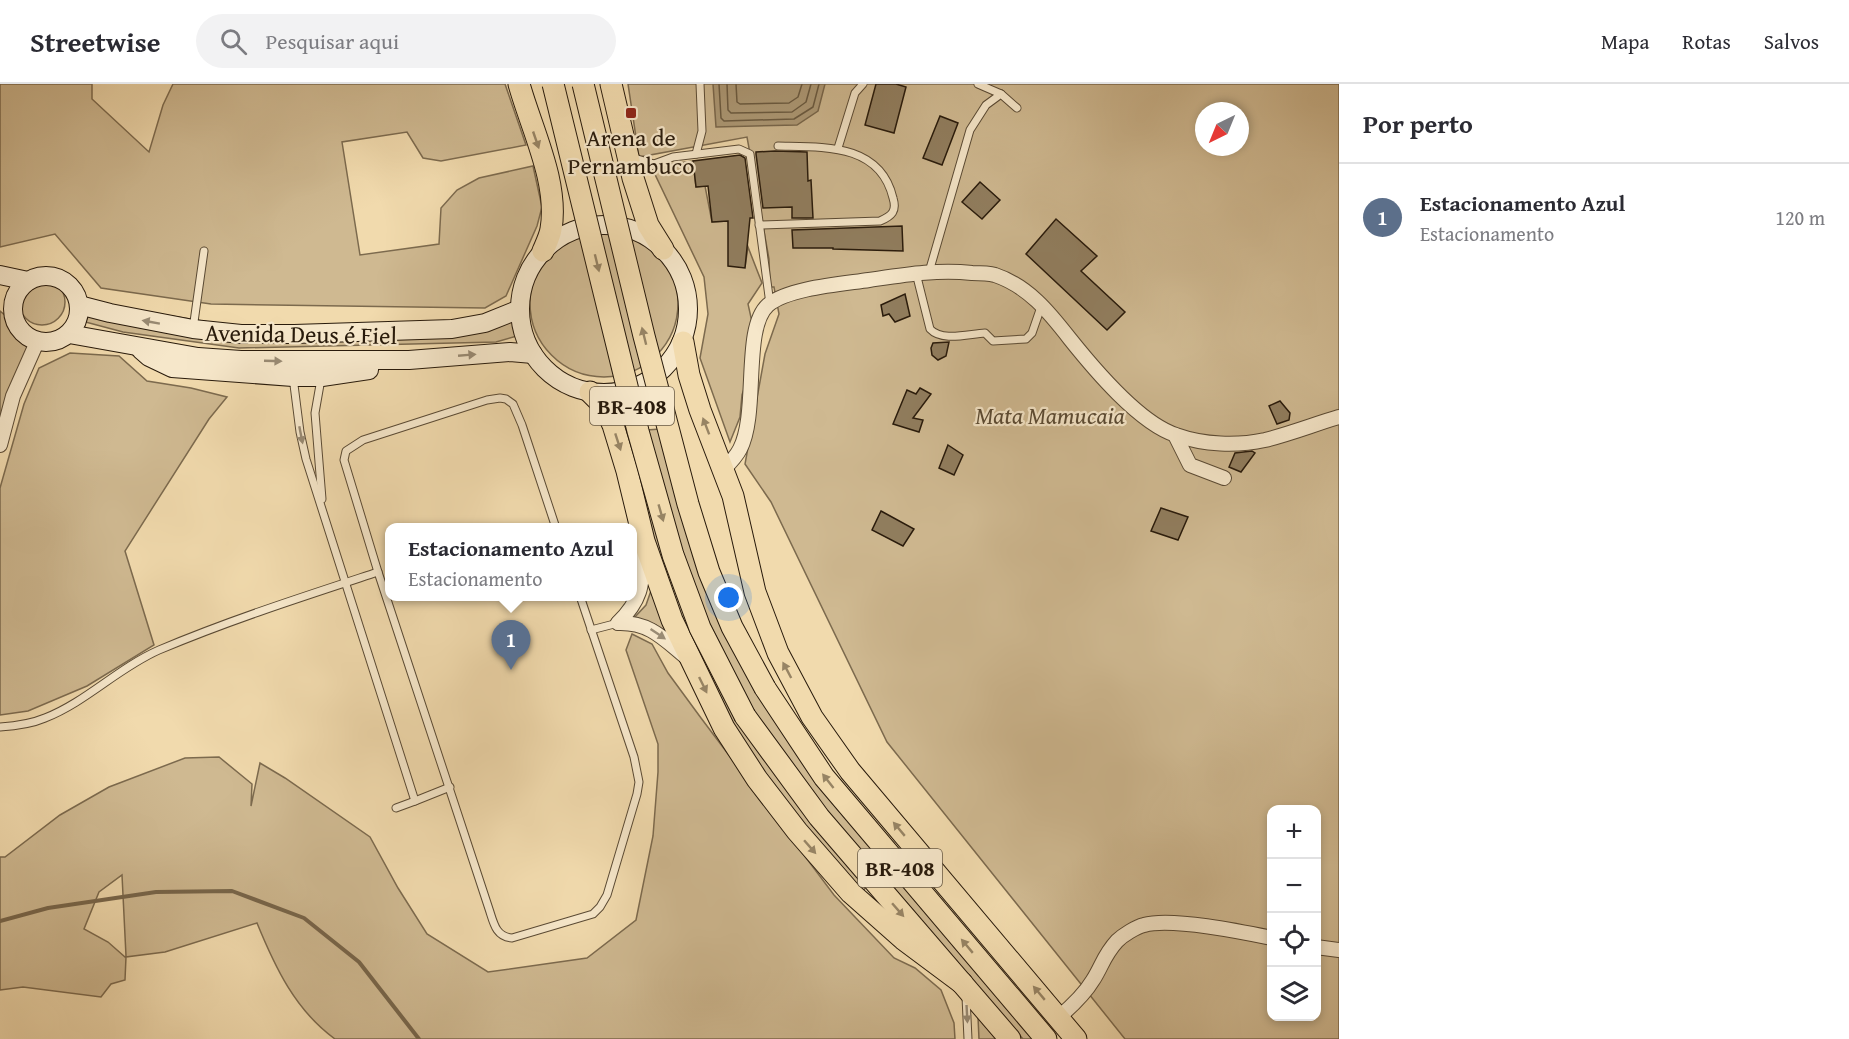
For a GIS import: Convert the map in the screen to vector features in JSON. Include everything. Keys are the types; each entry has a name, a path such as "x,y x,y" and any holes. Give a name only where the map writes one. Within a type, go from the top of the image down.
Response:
{"highway":[{"path":"519,84 551,191 553,211 551,231 543,251"},
{"name":"BR-408","path":"553,84 638,430 673,555 700,628 745,716 819,817 1010,1039"},
{"name":"BR-408","path":"583,84 638,313 688,504 709,572 744,653 824,777 1046,1039"},
{"path":"610,84 633,178 648,225 663,249"},
{"path":"683,342 689,375 700,410 733,496 755,592 778,653 812,717 850,771 1076,1039"},
{"path":"590,392 605,407 613,425 630,481 644,541 672,620 723,728 796,831 851,893 903,939 964,986"}],"main road":[{"path":"607,226 616,226 650,237 663,249 678,269 687,293 688,318 683,342 667,366 645,384 618,393 590,392 568,385 548,372 533,354 524,333 520,309 521,293 526,278 533,263 543,251 574,229 607,226"},
{"path":"0,275 28,281"},
{"path":"49,276 69,285 76,294 79,305 76,326 60,340 49,343 37,342 20,330 7,311 28,281 49,276"},
{"name":"Avenida Deus é Fiel","path":"79,305 119,316 241,334 452,329 485,323 520,309"},
{"name":"Avenida Deus é Fiel","path":"69,334 198,357 241,360 409,360 510,352 533,354"},
{"path":"138,347 149,357 172,368 293,377 322,377 381,368 409,360"}],"street":[{"path":"723,470 740,450 745,437 752,399 754,331 762,311 785,296 820,287 923,272 958,271 994,275 1021,287 1042,304 1095,370 1145,418 1175,435 1224,445 1265,440 1339,417"},
{"path":"0,445 14,396 37,342"},
{"path":"1175,435 1190,465 1224,478"},
{"path":"637,600 643,575 644,541"},
{"path":"618,623 636,601"},
{"path":"618,623 637,624 656,632 691,661"},
{"path":"1059,1017 1080,998 1094,979 1102,961 1119,939 1143,925 1164,922 1267,937"},
{"path":"1321,948 1339,950"}],"lane":[{"path":"696,154 702,131 700,84"},
{"path":"838,148 855,93 862,84"},
{"path":"978,84 1001,94 1017,108"},
{"path":"1001,94 986,105 970,130 923,272 930,329 943,336 985,333 993,341 1026,339 1032,333 1042,304"},
{"path":"759,225 880,221 890,217 896,206 885,175 862,157 838,148 778,146"},
{"path":"633,178 654,164 673,158 739,149 750,154 770,304"},
{"path":"628,156 654,164"},
{"path":"193,328 204,251"},
{"path":"293,377 300,432 314,484 415,801"},
{"path":"322,377 315,413 323,507"},
{"path":"385,593 344,459 346,451 363,440 487,399 506,399 513,404 554,523"},
{"path":"0,727 42,720 58,713 156,651 198,634 378,572"},
{"path":"388,601 496,928 500,935 512,938 593,914 600,907 607,895 639,782 625,726 581,601"},
{"path":"591,630 618,623"},
{"path":"396,808 450,787"},
{"path":"964,986 968,1039"}],"green space":[{"path":"0,84 92,84 92,99 149,152 163,105 173,84 505,84 526,145 441,161 423,158 407,132 342,142 360,255 439,244 441,208 457,190 479,178 533,166 542,207 537,226 506,296 485,308 211,304 101,288 55,234 0,247"},
{"name":"Mata Mamucaia","path":"628,84 1339,84 1339,1039 1125,1039 887,742 771,502 745,464 765,354 779,314 774,287 770,287 769,259 747,137 639,157"},
{"path":"693,161 696,187 705,186 712,222 728,221 745,267 748,247 762,283 748,304 754,331 753,362 742,395 740,417 730,442 700,358 708,314 704,277 651,166"},
{"path":"604,229 618,230 632,235 656,251 672,275 677,289 677,317 672,331 656,355 632,371 618,376 604,377 590,376 576,371 552,355 536,331 531,317 530,303 531,289 536,275 552,251 576,235 590,230"},
{"path":"42,279 58,286 65,302 58,318 42,325 26,318 19,302 26,286"},
{"path":"84,302 296,336 512,317 517,336 496,342 239,348 123,332 78,320"},
{"path":"0,311 37,342 0,445"},
{"path":"70,353 119,356 147,381 227,397 209,419 125,551 154,645 87,686 28,711 0,715 0,488 24,404 39,368"},
{"path":"625,396 716,670 868,880 863,893 807,829 761,769 720,706 666,586 610,398"},
{"path":"660,429 739,656 1039,1039 1023,1039 805,788 761,727 700,604 675,533 647,430"},
{"path":"653,585 675,641 656,625 634,618 646,605"},
{"path":"632,634 652,644 668,673 834,895 894,958 915,968 941,990 954,1023 955,1039 335,1039 308,1015 297,1001 271,956 257,923 165,952 126,957 125,980 111,984 101,997 23,987 0,990 0,857 5,857 60,815 109,787 185,758 219,757 252,784 251,806 260,763 370,837 427,934 488,972 587,958 636,920 653,836 658,744 626,650","holes":["122,875 126,956 108,942 84,929 99,892"]},
{"path":"978,1017 996,1039 979,1039"}],"water":[{"path":"713,84 825,84 818,111 797,125 716,127"}],"building":[{"path":"876,84 896,84 906,87 894,133 865,125"},
{"path":"940,116 958,123 942,165 923,158"},
{"path":"756,152 807,152 813,218 792,218 792,207 763,208"},
{"path":"740,155 745,158 753,218 750,218 745,268 728,266 728,221 712,222 708,186 696,187 693,161"},
{"path":"980,182 1000,200 982,219 962,202"},
{"path":"1056,219 1097,256 1081,271 1125,312 1107,330 1026,254"},
{"path":"902,226 903,251 793,248 792,230"},
{"path":"905,294 910,316 895,322 889,314 883,316 881,305"},
{"path":"949,342 946,356 938,360 932,355 933,343"},
{"path":"920,388 931,394 913,418 923,420 919,432 893,424 907,390 916,394"},
{"path":"1280,401 1290,413 1289,420 1277,424 1269,406"},
{"path":"948,445 963,455 954,475 939,468"},
{"path":"1252,451 1255,453 1241,472 1229,467 1235,453"},
{"path":"1161,508 1188,517 1178,540 1151,531"},
{"path":"881,511 914,529 903,546 872,530"}],"waterway":[{"path":"0,921 48,908 156,892 232,891 304,918 359,962 419,1039"}],"place":[{"name":"Arena de Pernambuco","path":"631,113"},
{"name":"Estacionamento Azul","path":"511,670"}]}
